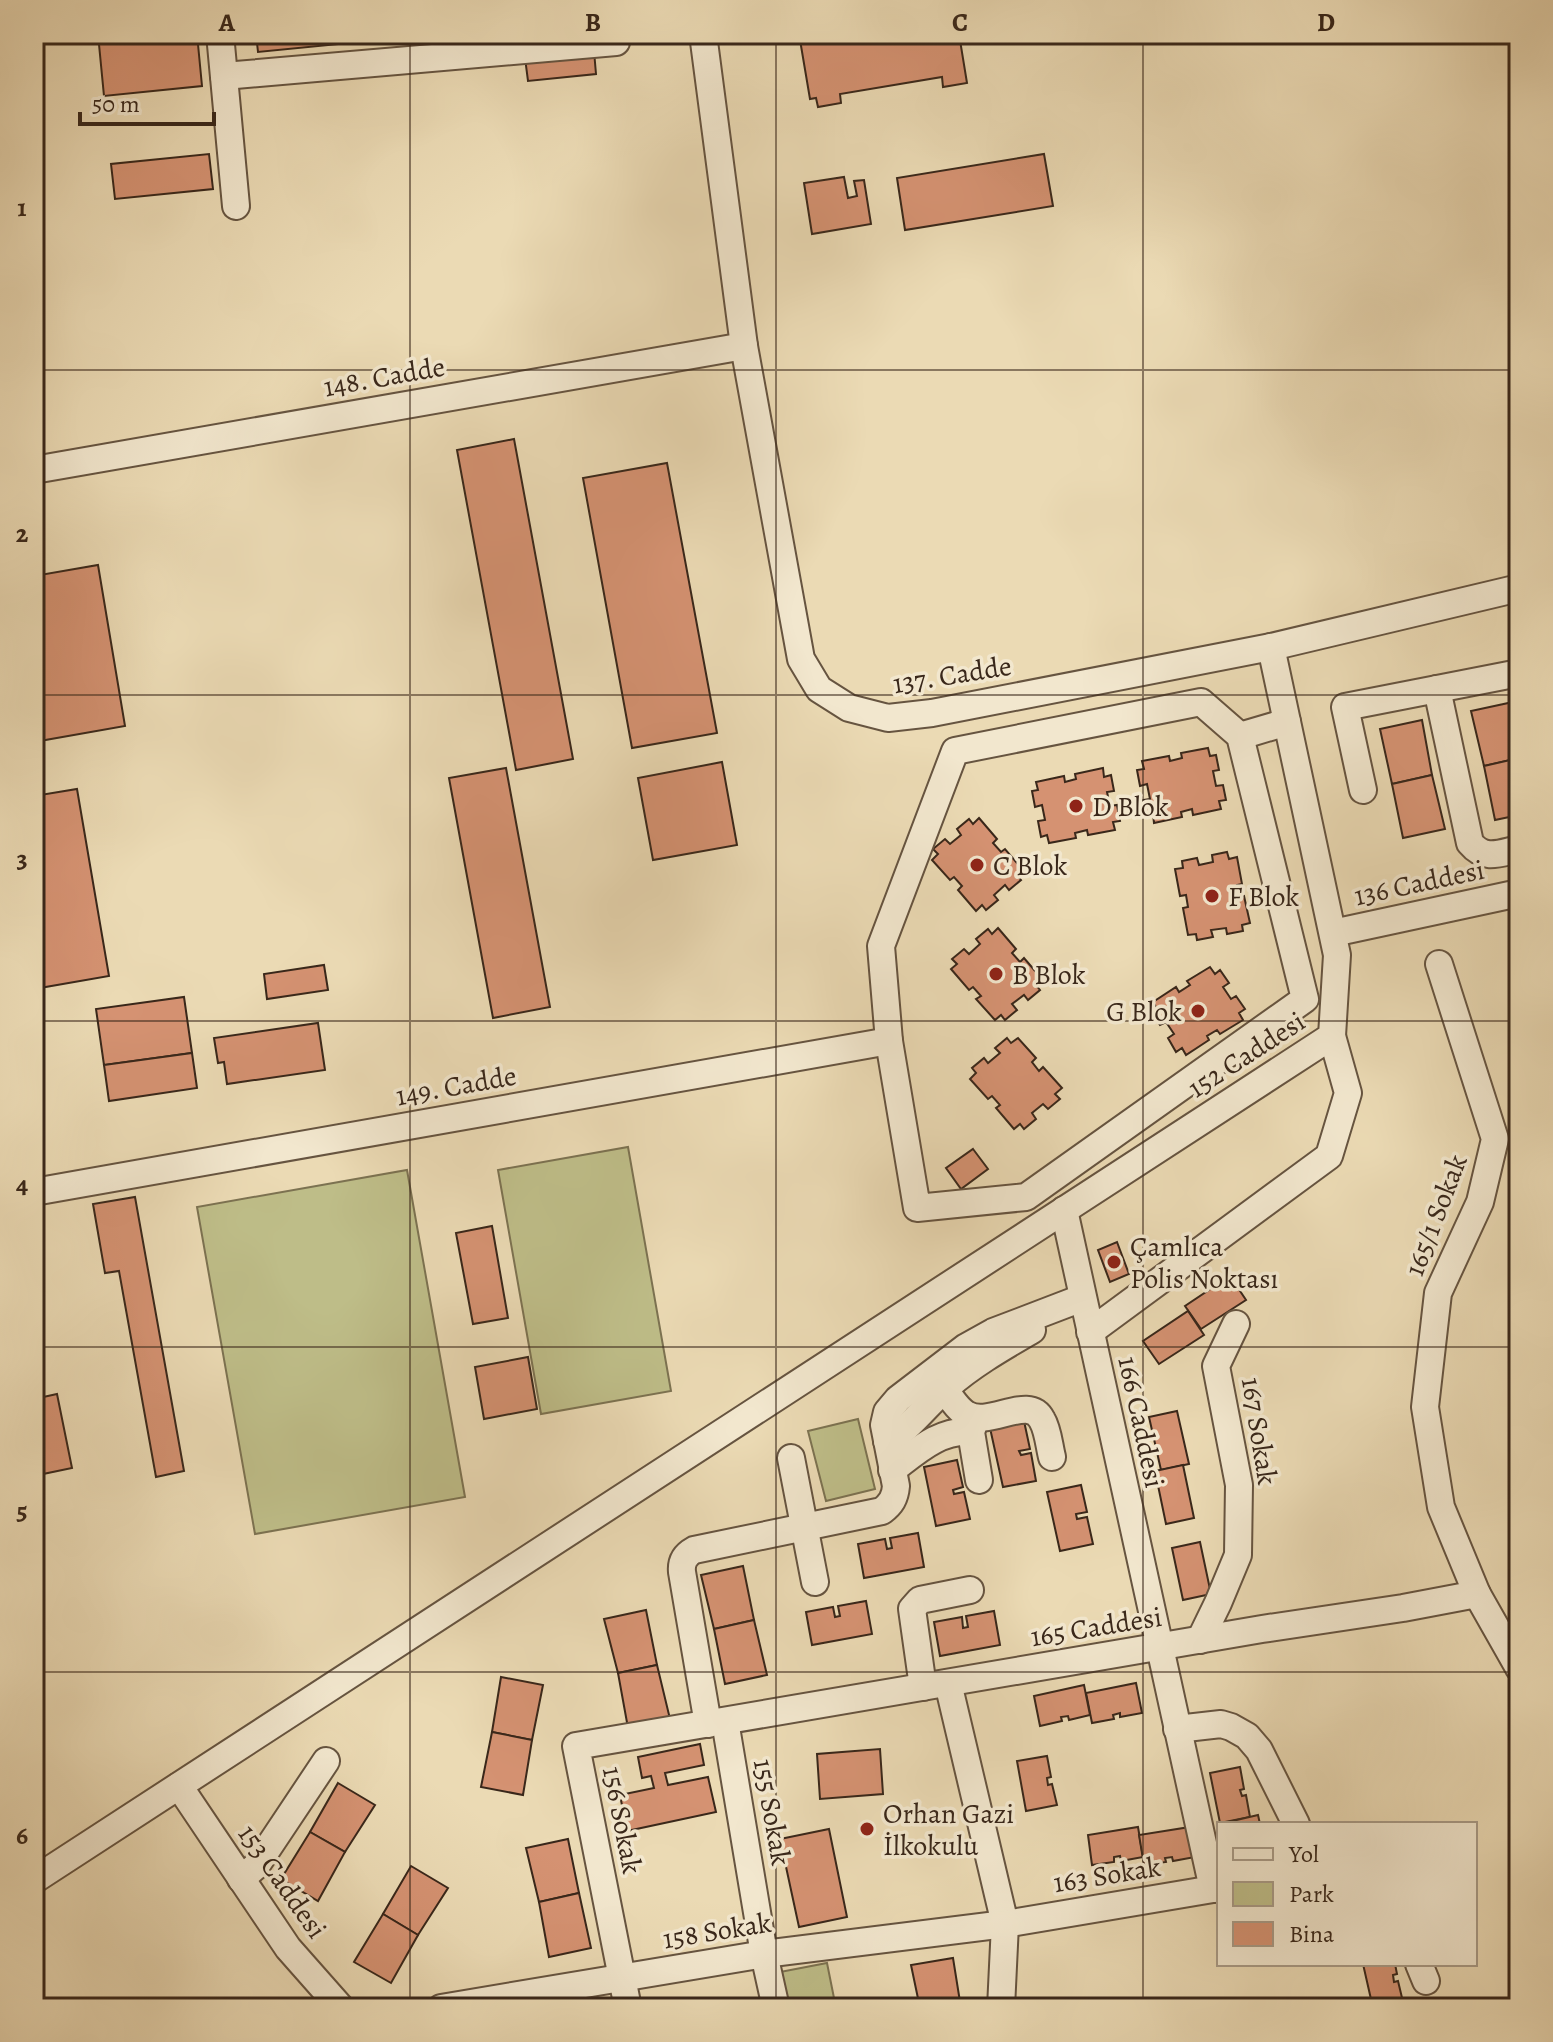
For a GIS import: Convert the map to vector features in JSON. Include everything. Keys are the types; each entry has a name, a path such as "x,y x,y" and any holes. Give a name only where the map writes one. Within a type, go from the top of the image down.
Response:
{"street":[{"path":"220,34 236,206"},
{"path":"224,76 616,42 615,34"},
{"name":"137. Cadde","path":"703,34 744,346 801,659 819,689 849,708 888,718 932,713 1271,647 1519,588"},
{"name":"148. Cadde","path":"34,470 744,346"},
{"name":"152 Caddesi","path":"34,1880 1332,1036 1337,955 1271,647"},
{"path":"1363,790 1345,707 1519,673"},
{"path":"1437,689 1470,843 1486,855 1519,849"},
{"path":"1201,702 1240,736 1305,999 1026,1197 917,1208 889,1041 881,946 955,751 1201,702"},
{"path":"1240,736 1287,722"},
{"name":"136 Caddesi","path":"1333,933 1519,893"},
{"name":"165/1 Sokak","path":"1439,964 1495,1139 1480,1202 1438,1293 1425,1407 1441,1507 1477,1594 1519,1668"},
{"path":"1090,1332 1329,1156 1348,1093 1332,1036"},
{"name":"149. Cadde","path":"34,1192 889,1041"},
{"name":"166 Caddesi","path":"1064,1210 1177,1729 1216,1888"},
{"path":"804,1527 882,1511 892,1500 896,1486 884,1425 892,1405 939,1379 966,1347 1021,1320 1082,1298"},
{"name":"167 Sokak","path":"1200,1640 1238,1555 1239,1485 1216,1366 1236,1324"},
{"path":"939,1379 974,1425 979,1480"},
{"path":"892,1470 942,1435 974,1425 984,1418 1024,1409 1037,1412 1044,1423 1052,1457"},
{"path":"791,1458 815,1582"},
{"name":"155 Sokak","path":"776,2008 682,1567 685,1557 694,1550 804,1527"},
{"path":"970,1590 920,1600 912,1609 1005,1924 1001,2008"},
{"name":"165 Caddesi","path":"717,1722 1477,1594"},
{"name":"156 Sokak","path":"628,2008 576,1746 717,1722"},
{"path":"1177,1729 1221,1724 1247,1736 1259,1750 1295,1822"},
{"path":"241,1879 256,1866 326,1761"},
{"name":"153 Caddesi","path":"179,1786 288,1948 341,2008"},
{"name":"163 Sokak","path":"1005,1924 1216,1888"},
{"name":"158 Sokak","path":"441,2008 764,1954 1005,1924"}],"green space":[{"path":"628,1147 671,1391 541,1414 498,1170"},
{"path":"407,1170 465,1497 255,1534 197,1207"},
{"path":"858,1419 875,1489 826,1501 808,1431"},
{"path":"827,1963 836,2008 787,2008 780,1972"}],"building":[{"path":"98,34 197,34 202,86 104,96"},
{"path":"256,34 440,34 258,52"},
{"path":"799,34 959,34 967,83 943,87 942,77 840,94 841,103 818,107 816,98 810,99"},
{"path":"594,51 596,74 528,81 525,58"},
{"path":"209,154 213,189 115,199 111,164"},
{"path":"1044,154 1053,206 905,230 897,178"},
{"path":"844,177 848,198 857,196 854,181 864,180 871,224 812,234 804,183"},
{"path":"514,439 573,759 516,770 457,450"},
{"path":"667,463 717,733 632,748 583,478"},
{"path":"98,565 125,726 34,742 34,576"},
{"path":"1513,702 1519,727 1519,758 1484,766 1471,711"},
{"path":"1422,720 1432,775 1392,784 1380,729"},
{"path":"1208,748 1210,756 1216,755 1219,770 1213,771 1216,786 1223,785 1226,800 1219,801 1221,809 1193,815 1192,809 1181,812 1182,817 1154,823 1153,814 1146,816 1143,800 1150,799 1147,784 1140,786 1137,770 1144,769 1142,761 1169,756 1170,761 1182,758 1181,753"},
{"path":"1519,758 1519,815 1495,820 1484,766"},
{"path":"722,762 737,845 653,860 638,778"},
{"path":"506,768 550,1007 493,1018 449,778"},
{"name":"D Blok","path":"1103,768 1104,777 1111,775 1114,791 1107,792 1110,806 1117,805 1120,821 1113,822 1115,830 1088,835 1087,830 1075,833 1076,838 1049,843 1047,835 1041,837 1038,821 1045,820 1042,805 1035,807 1032,791 1038,790 1036,782 1064,776 1065,782 1076,779 1075,774"},
{"path":"1432,775 1445,829 1403,838 1392,784"},
{"path":"77,789 109,976 34,989 34,796"},
{"name":"C Blok","path":"979,818 997,839 993,843 1001,852 1005,849 1023,870 1017,875 1021,880 1009,890 1005,885 994,895 998,900 986,910 982,905 976,911 958,890 962,886 954,877 950,880 932,860 938,854 933,849 945,839 950,844 961,835 957,829 969,819 973,824"},
{"name":"F Blok","path":"1227,852 1229,859 1237,857 1242,884 1237,885 1239,897 1244,896 1250,923 1242,925 1243,931 1227,934 1226,928 1211,930 1213,937 1197,940 1196,934 1188,935 1183,908 1188,907 1186,895 1180,896 1175,869 1183,868 1182,861 1197,858 1199,865 1213,862 1212,855"},
{"name":"B Blok","path":"998,928 1016,949 1012,953 1020,962 1024,958 1042,979 1036,985 1040,990 1028,1000 1024,995 1012,1004 1017,1010 1005,1020 1001,1015 995,1020 976,999 981,996 973,987 969,990 951,969 957,964 952,959 964,949 969,954 980,944 976,939 988,929 992,934"},
{"path":"324,965 328,990 267,999 264,974"},
{"name":"G Blok","path":"1210,967 1215,974 1220,970 1229,983 1223,987 1231,999 1236,996 1245,1009 1239,1013 1243,1020 1220,1034 1217,1030 1207,1036 1209,1040 1186,1055 1182,1048 1176,1052 1168,1038 1174,1034 1166,1022 1160,1025 1152,1012 1157,1009 1153,1002 1176,987 1179,992 1190,985 1187,981"},
{"path":"184,997 192,1053 104,1065 96,1009"},
{"path":"318,1023 325,1070 227,1084 224,1062 218,1063 214,1038"},
{"path":"1007,1038 1011,1043 1018,1038 1036,1058 1032,1062 1039,1071 1043,1067 1062,1088 1055,1094 1060,1099 1048,1109 1043,1104 1032,1113 1036,1119 1024,1129 1020,1124 1014,1129 996,1108 1000,1105 992,1096 988,1099 970,1079 976,1073 972,1068 984,1058 988,1063 1000,1053 995,1048"},
{"path":"192,1053 197,1088 109,1101 104,1065"},
{"path":"973,1149 988,1169 961,1189 946,1168"},
{"path":"135,1197 184,1471 156,1477 119,1271 105,1273 93,1204"},
{"path":"492,1226 508,1318 473,1324 456,1233"},
{"name":"Çamlıca Polis Noktası","path":"1117,1242 1129,1274 1110,1282 1098,1250"},
{"path":"1230,1276 1246,1300 1201,1329 1185,1306"},
{"path":"1188,1311 1204,1335 1159,1364 1143,1341"},
{"path":"528,1357 537,1409 484,1419 475,1367"},
{"path":"57,1394 72,1468 43,1474 34,1434 34,1399"},
{"path":"1177,1411 1189,1464 1161,1470 1149,1417"},
{"path":"1024,1421 1030,1449 1019,1451 1021,1455 1031,1453 1036,1481 1003,1487 990,1428"},
{"path":"957,1460 963,1487 953,1490 954,1494 964,1492 970,1519 936,1526 924,1467"},
{"path":"1183,1465 1194,1518 1166,1524 1155,1471"},
{"path":"1081,1485 1087,1512 1076,1514 1077,1519 1087,1517 1093,1544 1060,1551 1047,1492"},
{"path":"918,1533 924,1567 864,1578 858,1544 885,1539 887,1549 892,1548 890,1538"},
{"path":"1200,1542 1211,1594 1183,1600 1172,1548"},
{"path":"743,1566 754,1620 714,1629 701,1575"},
{"path":"866,1601 872,1634 812,1645 806,1612 833,1607 835,1617 840,1616 838,1606"},
{"path":"646,1610 657,1665 618,1673 604,1619"},
{"path":"994,1611 1000,1645 940,1656 934,1622 962,1617 963,1628 968,1627 966,1616"},
{"path":"754,1620 767,1675 725,1684 714,1629"},
{"path":"657,1665 670,1719 628,1728 618,1673"},
{"path":"501,1677 543,1685 532,1740 492,1732"},
{"path":"1136,1683 1142,1713 1120,1717 1120,1713 1113,1715 1114,1719 1092,1723 1086,1693"},
{"path":"1084,1685 1090,1715 1069,1720 1068,1716 1061,1717 1062,1721 1040,1726 1034,1696"},
{"path":"492,1732 532,1740 523,1795 481,1787"},
{"path":"700,1744 704,1765 665,1773 668,1785 708,1777 716,1812 627,1831 620,1795 654,1788 651,1776 642,1778 638,1757"},
{"path":"880,1749 883,1794 820,1799 817,1754"},
{"path":"1047,1756 1051,1777 1047,1778 1048,1785 1052,1784 1057,1805 1026,1811 1017,1761"},
{"path":"1240,1767 1244,1789 1240,1790 1242,1796 1246,1795 1250,1817 1220,1822 1210,1773"},
{"path":"338,1783 375,1805 345,1852 310,1832"},
{"path":"1258,1815 1260,1822 1228,1822"},
{"path":"1138,1827 1143,1857 1121,1861 1120,1856 1114,1857 1114,1862 1092,1865 1088,1835"},
{"path":"1190,1827 1195,1857 1173,1861 1172,1857 1165,1858 1166,1862 1144,1865 1139,1835"},
{"path":"829,1829 847,1917 799,1927 780,1839"},
{"path":"310,1832 345,1852 318,1901 281,1879"},
{"path":"568,1839 579,1893 539,1902 526,1848"},
{"path":"411,1866 448,1888 418,1935 383,1914"},
{"path":"579,1893 591,1948 549,1957 539,1902"},
{"path":"383,1914 418,1935 391,1983 354,1962"},
{"path":"953,1958 961,2008 920,2008 911,1965"},
{"path":"1363,1966 1395,1966 1394,1982 1398,1981 1403,2002 1373,2008"}],"place":[{"name":"D Blok","path":"1076,806"},
{"name":"C Blok","path":"977,865"},
{"name":"F Blok","path":"1212,896"},
{"name":"B Blok","path":"996,974"},
{"name":"G Blok","path":"1198,1011"},
{"name":"Çamlıca Polis Noktası","path":"1114,1262"},
{"name":"Orhan Gazi İlkokulu","path":"867,1829"}]}
